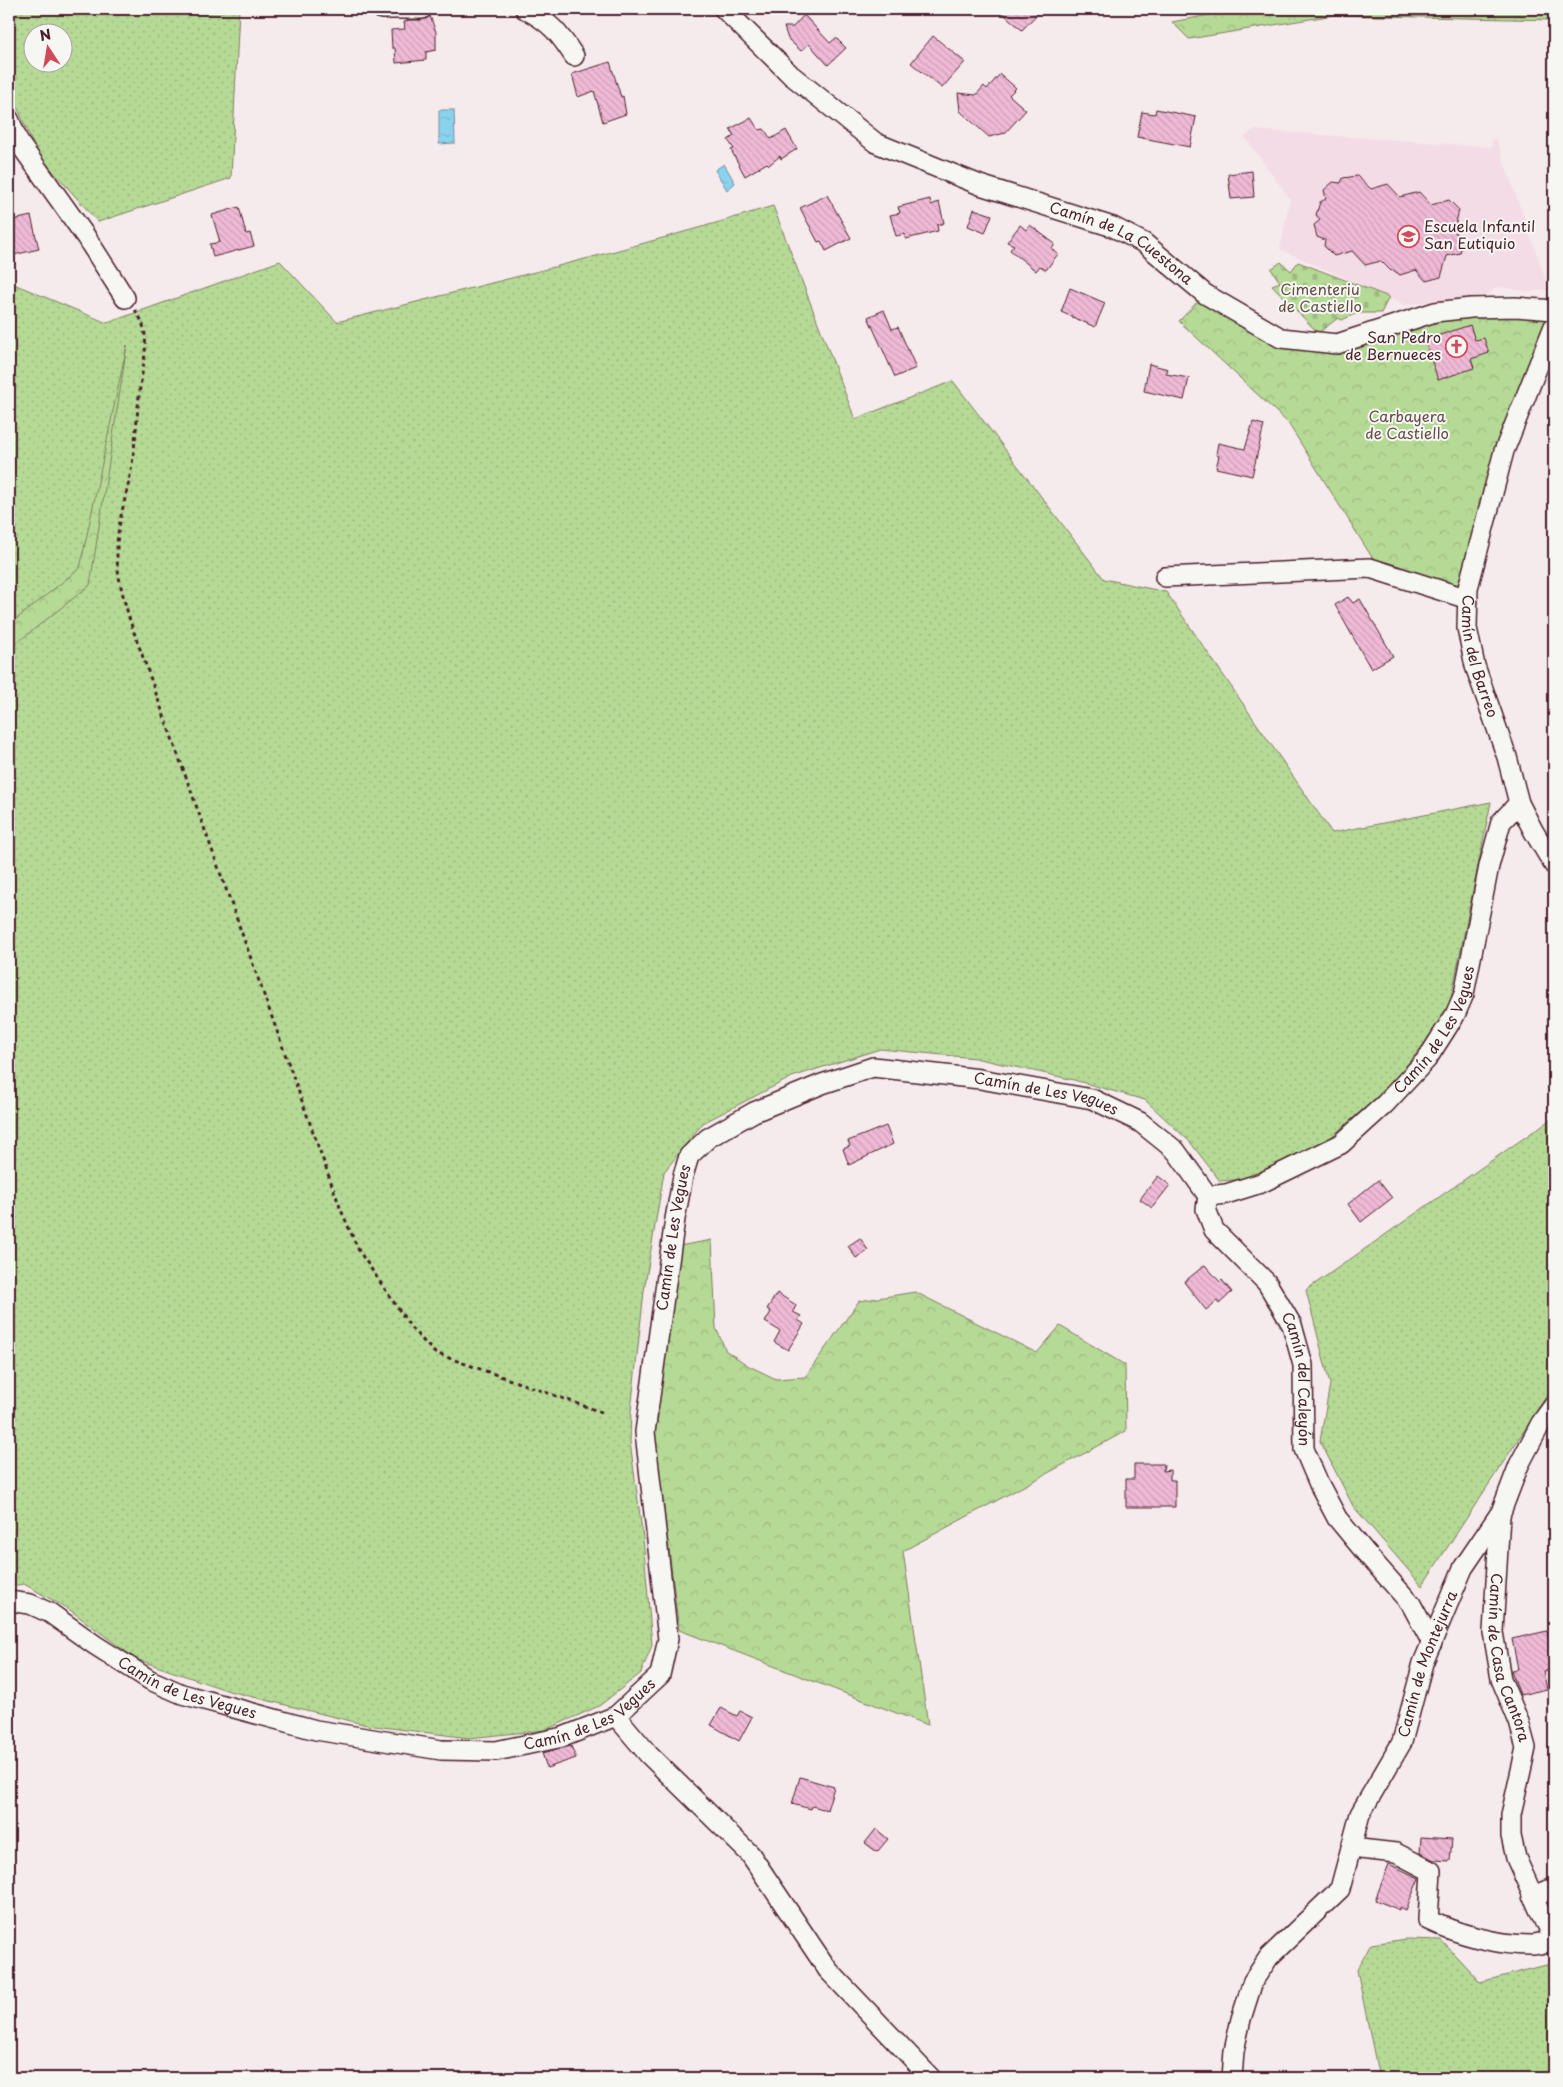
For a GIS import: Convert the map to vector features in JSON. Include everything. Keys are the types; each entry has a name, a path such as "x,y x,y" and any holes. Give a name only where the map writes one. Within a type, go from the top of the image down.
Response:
{"street":[{"path":"382,9 422,9"},
{"path":"525,9 537,15 560,33 574,56"},
{"name":"Camín de La Cuestona","path":"726,9 791,75 876,143 980,185 1113,226 1144,243 1205,294 1281,338 1337,344 1435,312 1515,307 1554,310"},
{"path":"9,119 19,143 86,238 125,298"},
{"name":"Camín del Barreo","path":"1554,326 1504,451 1468,588 1467,628 1475,666 1507,757 1519,803 1554,866"},
{"path":"1165,578 1370,568 1468,599"},
{"name":"Camín de Les Vegues","path":"9,1601 30,1604 50,1613 95,1645 150,1680 182,1694 316,1730 442,1750 496,1751 562,1737 616,1716 660,1675 668,1639 645,1432 675,1219 683,1176 689,1156 708,1138 754,1112 822,1084 873,1067 980,1078 1092,1099 1140,1122 1176,1151 1208,1196 1226,1194 1261,1183 1341,1144 1385,1104 1427,1059 1455,1015 1464,994 1489,866 1501,822 1519,803"},
{"name":"Camín del Caleyón","path":"1208,1196 1206,1210 1214,1230 1267,1283 1292,1325 1303,1365 1304,1449 1319,1484 1337,1518 1411,1604 1432,1643"},
{"name":"Camín de Montejurra","path":"1232,2078 1236,2043 1253,1982 1269,1957 1340,1889 1360,1814 1402,1742 1423,1663 1463,1568 1501,1512 1519,1465 1541,1423 1554,1405"},
{"name":"Camín de Casa Cantora","path":"1501,1512 1493,1632 1501,1679 1519,1722 1526,1748 1511,1816 1511,1836 1516,1858 1554,1942"},
{"path":"616,1716 649,1755 750,1854 828,1970 931,2078"},
{"path":"1351,1848 1396,1853 1431,1871 1428,1920 1449,1930 1492,1940 1531,1945 1554,1942"},
{"path":"1532,1896 1554,1888"}],"path":[{"path":"125,298 140,316 144,330 146,358 140,384 132,463 120,518 116,552 118,573 130,621 334,1191 359,1251 412,1329 435,1353 604,1413"}],"shaded area":[{"path":"1254,130 1492,147 1492,140 1496,139 1549,289 1528,292 1498,286 1487,295 1405,305 1280,249 1290,199 1245,137"}],"green space":[{"path":"9,9 239,9 231,178 98,222 36,152 9,87"},
{"path":"1241,9 1554,9 1554,20 1334,15 1189,39 1172,22"},
{"path":"773,206 855,419 953,381 1104,579 1166,592 1332,833 1491,802 1450,1003 1429,1038 1387,1089 1315,1151 1247,1179 1220,1181 1190,1142 1145,1100 1074,1080 975,1058 880,1049 792,1077 703,1123 664,1172 644,1291 631,1411 630,1442 643,1538 652,1645 641,1673 599,1706 545,1730 469,1738 367,1725 229,1691 136,1659 70,1610 24,1584 9,1586 9,282 107,323 280,261 337,322 610,252"},
{"name":"Cimenteriu de Castiello","path":"1281,262 1291,271 1298,262 1389,297 1381,313 1357,313 1342,320 1338,318 1318,333 1272,285 1280,282 1271,269"},
{"name":"Carbayera de Castiello","path":"1205,294 1315,343 1402,322 1554,310 1468,588 1373,559 1288,423 1179,321"},
{"path":"127,345 90,585 9,649 9,625 80,568"},
{"path":"1554,1117 1554,1385 1422,1586 1353,1506 1320,1441 1330,1384 1306,1290"},
{"path":"712,1240 716,1328 726,1351 749,1366 776,1379 805,1377 859,1301 915,1292 1037,1353 1060,1326 1125,1365 1126,1431 903,1551 928,1725 679,1630 654,1430 679,1246"},
{"path":"1407,1939 1441,1940 1480,1982 1554,1963 1554,2078 1379,2078 1357,1970 1371,1944"}],"water":[{"path":"439,110 454,110 455,143 439,144"},
{"path":"724,164 735,183 727,190 715,170"}],"building":[{"path":"998,9 1042,9 1022,30"},
{"path":"804,15 830,43 836,38 846,48 828,65 809,44 801,51 788,39 784,27 793,27"},
{"path":"430,16 436,32 436,50 426,52 426,60 396,63 395,48 392,48 391,30 405,29 404,22 422,20"},
{"path":"933,36 965,62 942,88 911,63"},
{"path":"610,62 621,97 623,96 626,114 603,122 594,91 578,97 572,74"},
{"path":"1000,74 1016,88 1009,95 1026,110 1005,133 989,137 960,111 958,93 976,95 984,86 987,89"},
{"path":"1156,109 1196,117 1190,147 1137,137 1142,112 1155,114"},
{"path":"751,118 759,130 764,129 771,139 786,130 797,149 781,159 780,156 769,165 767,163 745,176 731,150 734,149 728,140 734,136 730,129"},
{"path":"1252,171 1254,197 1231,199 1228,174"},
{"path":"1357,176 1371,189 1388,184 1400,197 1419,192 1431,205 1449,200 1459,210 1454,231 1463,241 1460,253 1447,256 1441,277 1426,281 1416,270 1400,275 1393,270 1391,271 1381,261 1365,265 1352,251 1334,256 1324,246 1325,240 1317,237 1314,225 1320,220 1316,215 1320,202 1326,199 1324,190 1333,182 1341,183 1343,178"},
{"path":"827,195 851,238 826,251 821,241 818,242 800,208"},
{"path":"930,199 931,205 939,202 944,223 937,225 938,231 906,239 905,234 896,236 890,215 900,213 898,207"},
{"path":"239,207 246,234 250,233 254,246 213,257 210,244 220,242 212,215"},
{"path":"974,209 992,215 985,233 968,226"},
{"path":"31,216 39,249 9,256 9,221"},
{"path":"1020,225 1026,230 1030,225 1055,244 1052,249 1058,254 1046,270 1040,266 1036,271 1010,250 1014,245 1007,242"},
{"path":"1070,288 1105,303 1095,327 1061,312"},
{"path":"884,310 892,329 898,327 916,368 895,377 868,317"},
{"name":"San Pedro de Bernueces","path":"1470,325 1475,340 1484,338 1489,353 1471,359 1474,368 1438,380 1425,340"},
{"path":"1149,364 1168,369 1166,374 1189,378 1184,400 1144,391"},
{"path":"1253,422 1264,425 1252,476 1216,468 1219,456 1216,455 1218,443 1245,449"},
{"path":"1348,597 1353,603 1360,599 1393,656 1371,669 1335,605"},
{"path":"886,1126 893,1144 849,1165 843,1149 850,1146 848,1141"},
{"path":"1158,1176 1170,1185 1152,1208 1140,1199"},
{"path":"1378,1180 1392,1198 1361,1222 1348,1204"},
{"path":"860,1238 868,1250 856,1258 848,1246"},
{"path":"1205,1265 1232,1292 1219,1304 1217,1301 1206,1310 1184,1282"},
{"path":"777,1293 796,1305 793,1312 801,1316 798,1320 804,1324 788,1350 774,1342 780,1331 765,1322 771,1312 767,1309"},
{"path":"1134,1464 1164,1464 1163,1471 1170,1470 1170,1480 1175,1480 1175,1507 1126,1507 1126,1479 1134,1479"},
{"path":"1547,1631 1554,1669 1543,1671 1547,1689 1520,1695 1511,1670 1518,1669 1512,1639"},
{"path":"721,1708 737,1716 740,1711 752,1717 739,1741 711,1725"},
{"path":"571,1746 576,1758 547,1768 542,1753"},
{"path":"800,1777 834,1787 827,1810 812,1806 811,1809 792,1804"},
{"path":"876,1829 888,1839 877,1852 865,1843"},
{"path":"1421,1837 1452,1839 1450,1861 1434,1860 1420,1853"},
{"path":"1389,1864 1419,1878 1406,1910 1400,1907 1400,1910 1375,1900"}],"place":[{"name":"Escuela Infantil San Eutiquio","path":"1408,236"},
{"name":"San Pedro de Bernueces","path":"1457,347"}]}
